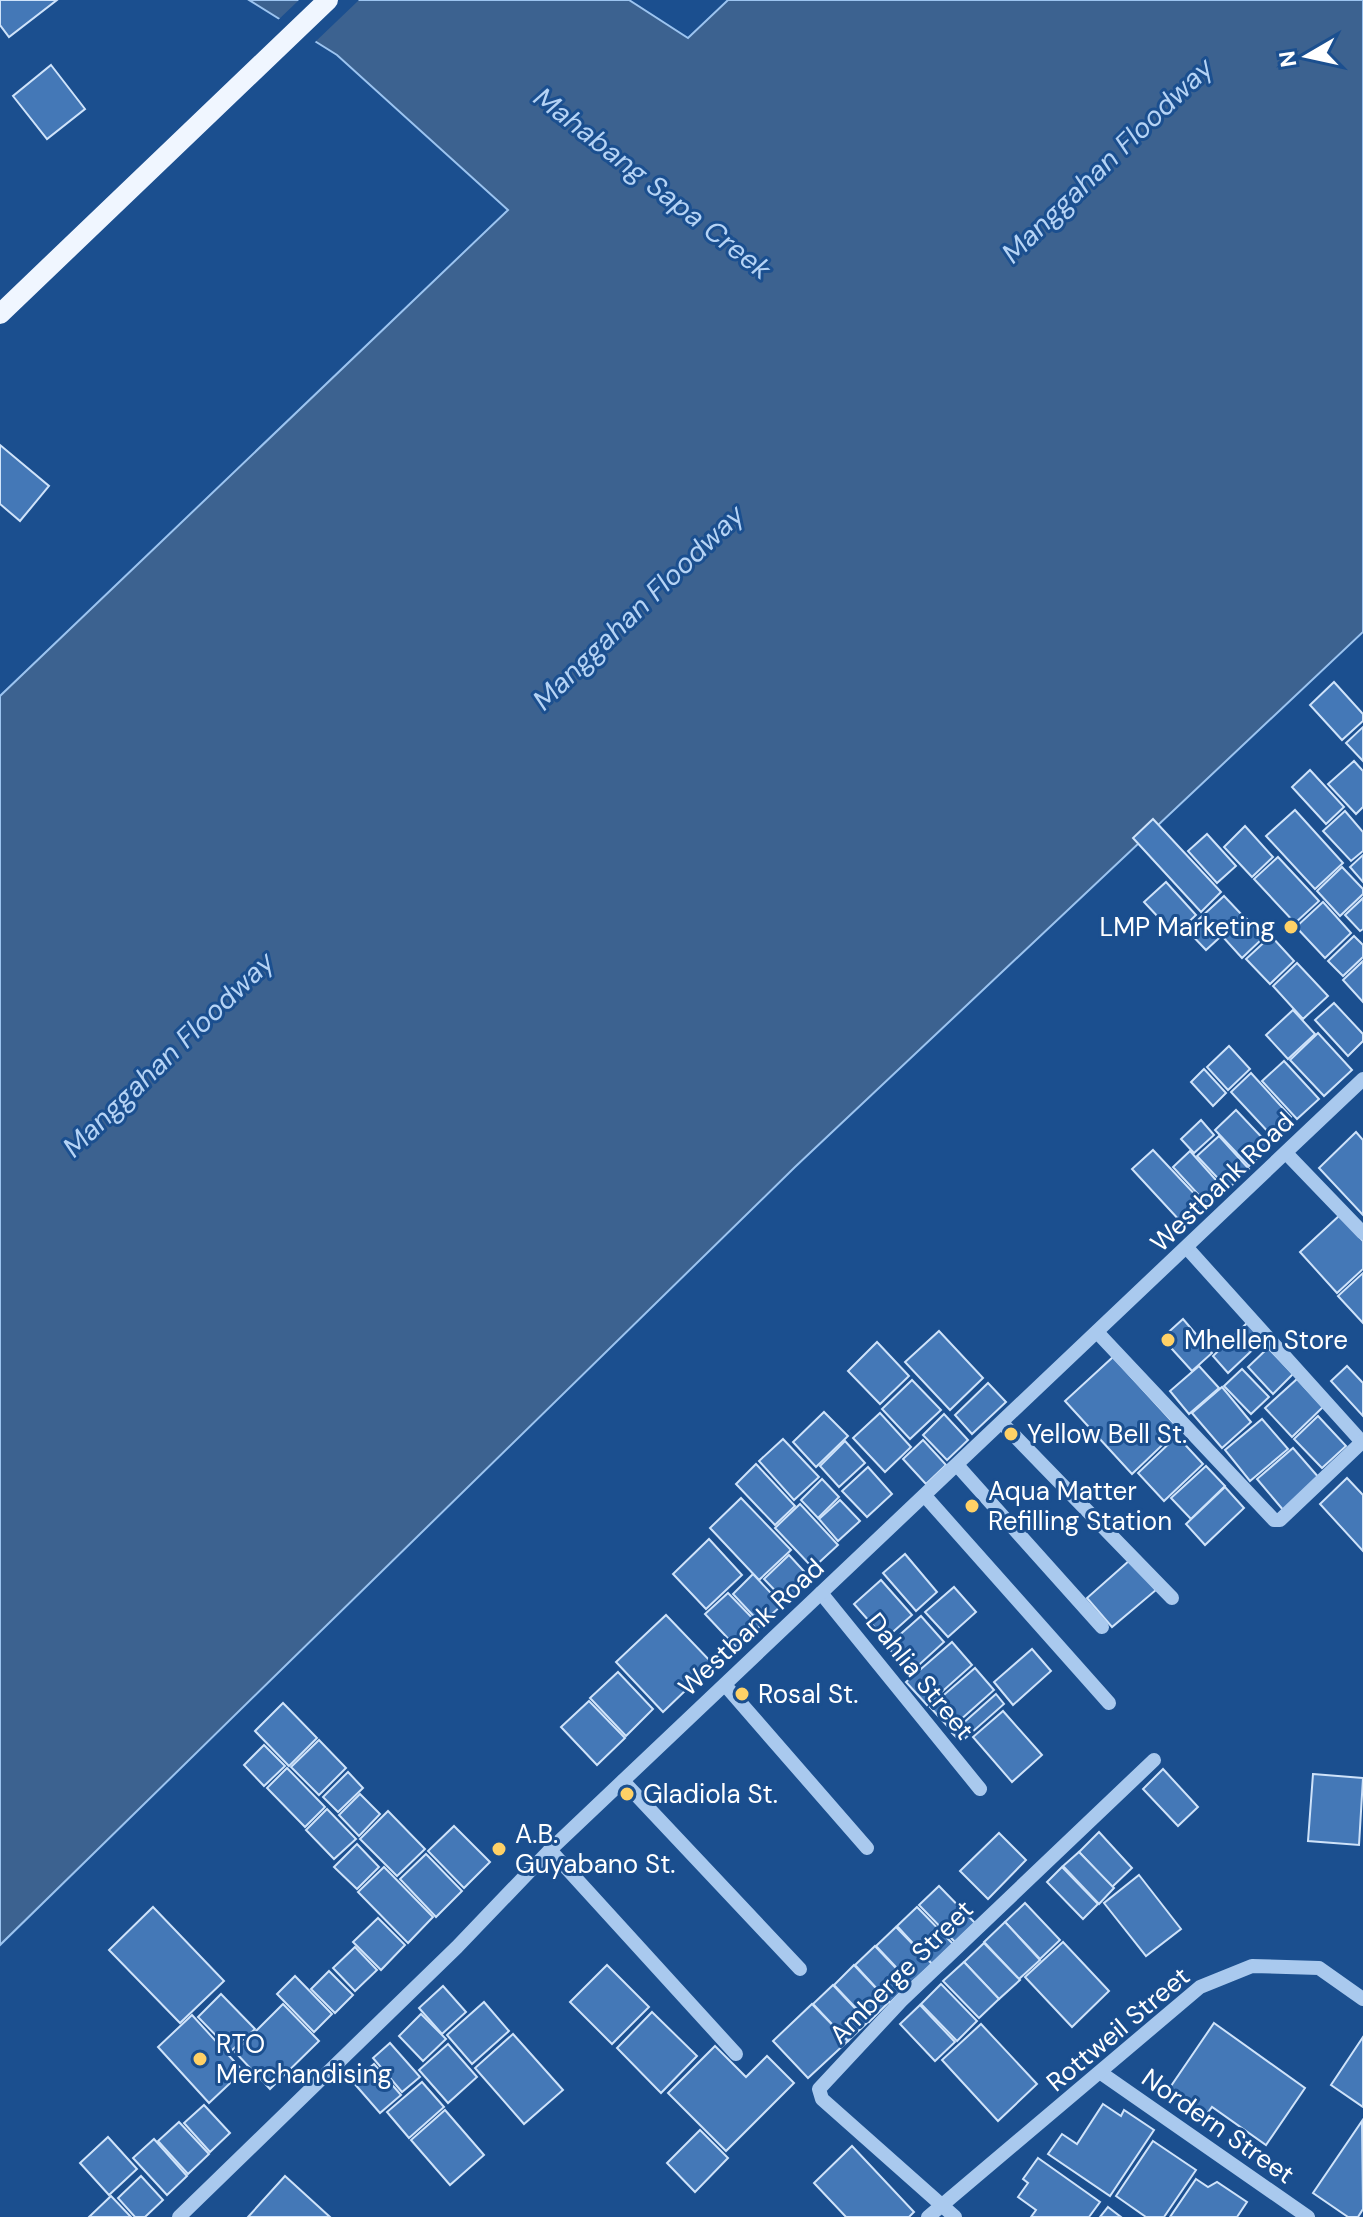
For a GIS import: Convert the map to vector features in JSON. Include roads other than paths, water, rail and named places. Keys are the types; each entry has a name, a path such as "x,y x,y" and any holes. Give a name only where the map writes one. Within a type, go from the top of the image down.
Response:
{"main road":[{"path":"0,314 328,0"}],"street":[{"name":"Westbank Road","path":"179,2217 457,1947 550,1850 1188,1249 1363,1079"},
{"path":"1286,1153 1363,1233"},
{"path":"1097,1332 1266,1516 1280,1520 1363,1442 1188,1249"},
{"path":"1002,1423 1172,1598"},
{"path":"957,1465 1102,1627"},
{"path":"925,1496 1109,1703"},
{"name":"Dahlia Street","path":"821,1593 980,1789"},
{"path":"725,1685 867,1848"},
{"name":"Amberge Street","path":"955,2217 822,2099 819,2089 901,2001 1154,1760"},
{"path":"623,1781 800,1969"},
{"path":"550,1850 736,2054"},
{"name":"Rottweil Street","path":"928,2217 1200,1987 1252,1966 1319,1968 1363,1999"},
{"name":"Nordern Street","path":"1101,2073 1308,2217"}],"water":[{"path":"249,0 629,0 688,38 728,0 1363,0 1363,632 795,1167 0,1945 0,696 508,210 337,55"}],"place":[{"name":"LMP Marketing","path":"1291,927"},
{"name":"Mhellen Store","path":"1168,1340"},
{"name":"Yellow Bell St.","path":"1011,1434"},
{"name":"Aqua Matter Refilling Station","path":"972,1506"},
{"name":"Rosal St.","path":"742,1694"},
{"name":"Gladiola St.","path":"627,1794"},
{"name":"A.B. Guyabano St.","path":"499,1849"},
{"name":"RTO Merchandising","path":"200,2059"}],"water label":[{"name":"Manggahan Floodway","path":"1107,160"},
{"name":"Mahabang Sapa Creek","path":"653,183"},
{"name":"Manggahan Floodway","path":"638,607"},
{"name":"Manggahan Floodway","path":"168,1054"}]}
